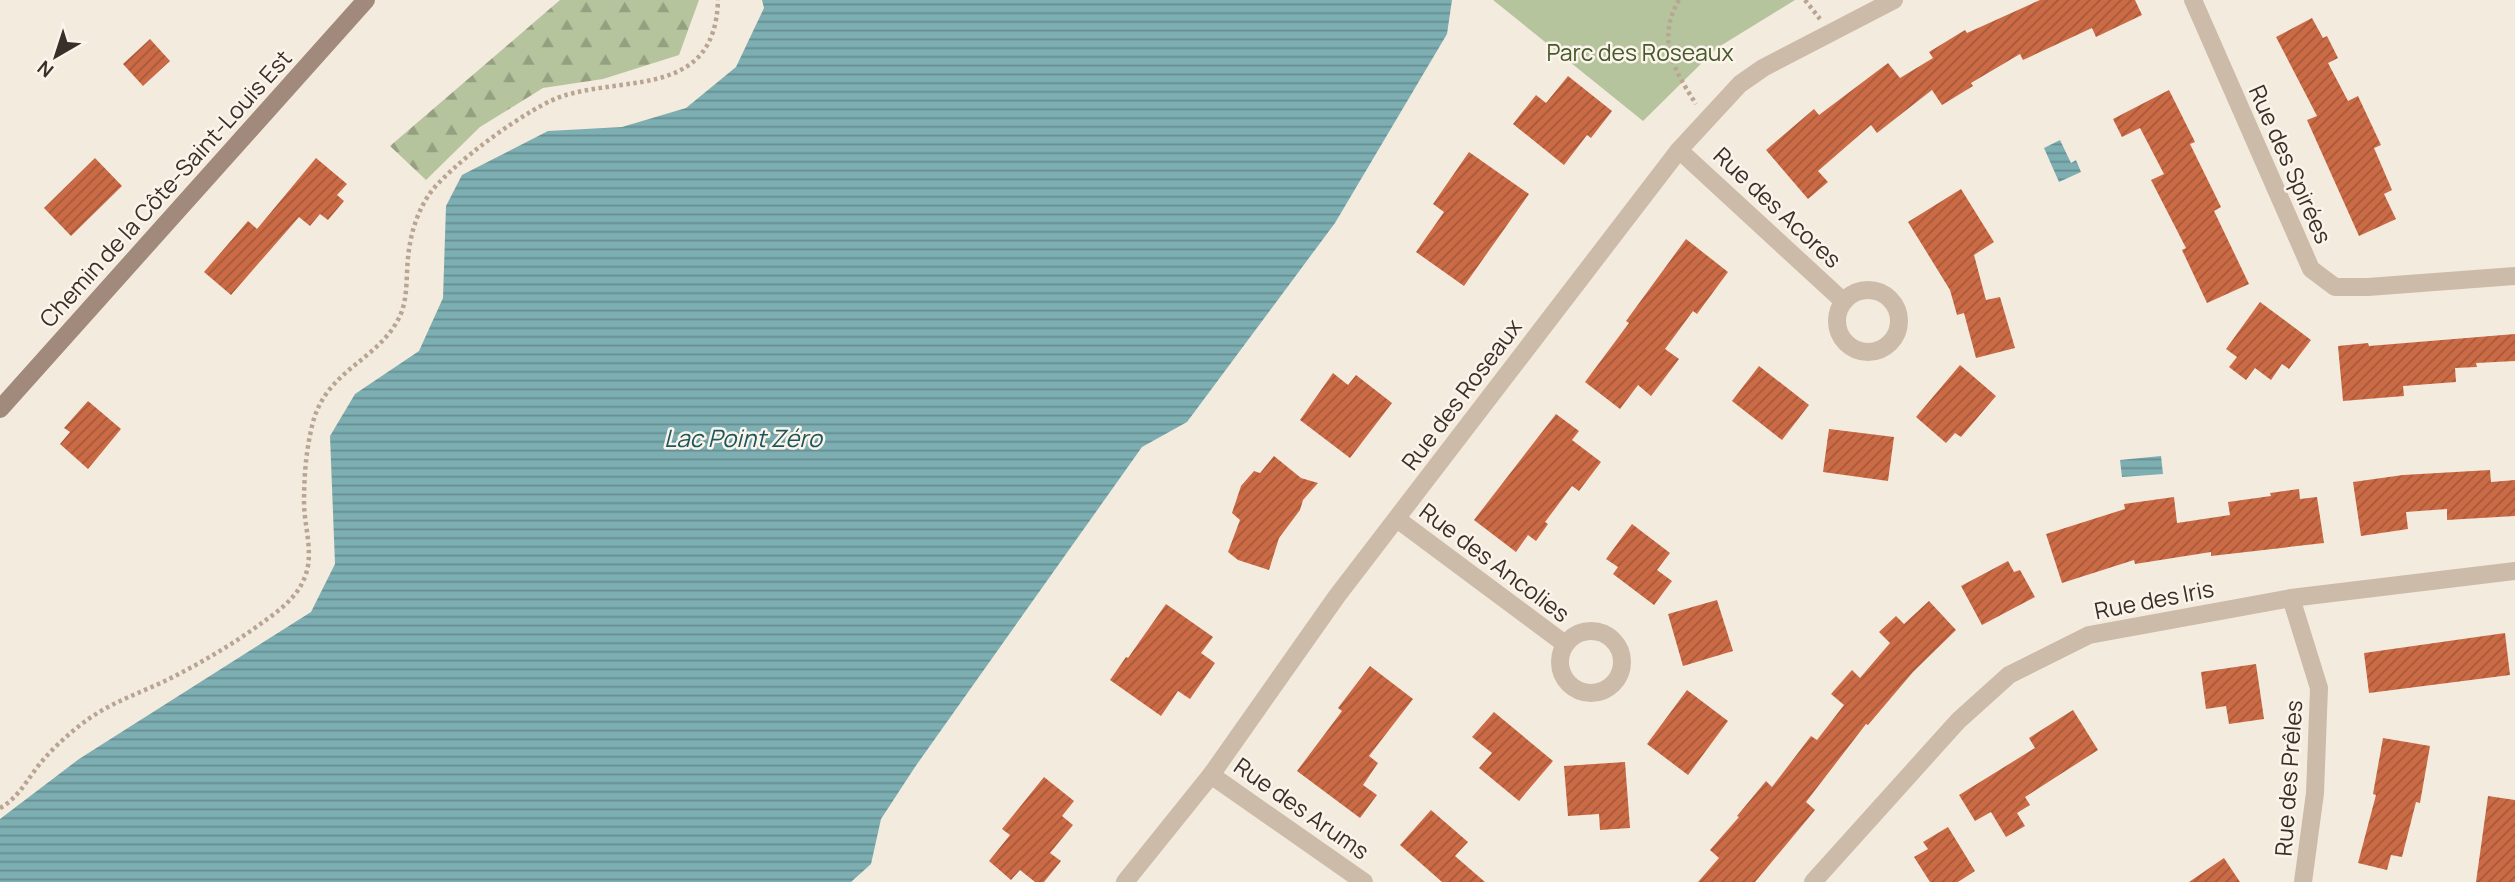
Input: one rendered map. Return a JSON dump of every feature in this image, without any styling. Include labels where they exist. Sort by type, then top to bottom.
[{"type":"street","name":"Chemin de la Côte-Saint-Louis Est","points":[[0,409],[366,0]]},
{"type":"street","name":"Rue des Roseaux","points":[[1125,882],[1211,775],[1337,596],[1679,150],[1740,84],[1762,68],[1894,0]]},
{"type":"street","name":"Rue des Spirées","points":[[2193,0],[2311,270],[2335,287],[2515,276]]},
{"type":"street","name":"Rue des Acores","points":[[1679,150],[1843,301]]},
{"type":"street","name":"Rue des Ancolies","points":[[1396,519],[1565,644]]},
{"type":"street","name":"Rue des Iris","points":[[1814,882],[1958,721],[2009,675],[2089,635],[2291,598],[2515,571]]},
{"type":"street","name":"Rue des Prêles","points":[[2291,598],[2319,688],[2315,793],[2304,882]]},
{"type":"street","name":"Rue des Arums","points":[[1211,775],[1364,882]]},
{"type":"path","points":[[0,808],[13,798],[49,753],[86,721],[107,707],[165,681],[215,654],[277,612],[299,589],[308,564],[304,487],[308,447],[316,411],[333,383],[377,345],[397,322],[405,301],[411,237],[418,214],[435,188],[496,136],[538,106],[573,93],[663,79],[685,68],[708,45],[716,25],[718,0]]},
{"type":"path","points":[[1679,0],[1671,14],[1667,45],[1679,78],[1706,120]]},
{"type":"green space","points":[[560,0],[699,0],[679,55],[603,79],[543,88],[480,127],[426,180],[390,146]]},
{"type":"green space","name":"Parc des Roseaux","points":[[1493,0],[1795,0],[1717,48],[1643,121]]},
{"type":"water","name":"Lac Point Zéro","points":[[762,0],[1452,0],[1447,34],[1335,223],[1187,422],[1142,447],[915,767],[881,819],[871,864],[851,882],[0,882],[0,819],[79,759],[311,612],[335,564],[330,436],[355,394],[419,351],[443,298],[446,206],[462,175],[548,131],[622,127],[686,108],[736,67],[764,8]]},
{"type":"water","points":[[2060,140],[2071,163],[2076,160],[2081,172],[2059,182],[2044,148]]},
{"type":"water","points":[[2161,456],[2163,474],[2122,477],[2120,460]]},
{"type":"building","points":[[2040,0],[2135,0],[2142,15],[2096,37],[2092,28],[2023,60],[2020,54],[1971,83],[1973,86],[1942,105],[1932,90],[1877,133],[1871,125],[1818,171],[1828,182],[1808,199],[1766,150],[1814,109],[1819,115],[1888,63],[1900,78],[1933,58],[1929,52],[1965,30],[1967,33]]},
{"type":"building","points":[[2312,18],[2323,38],[2327,36],[2338,58],[2328,63],[2348,101],[2358,96],[2381,145],[2374,148],[2392,190],[2384,194],[2396,219],[2359,236],[2307,120],[2317,116],[2276,37]]},
{"type":"building","points":[[150,39],[170,61],[143,86],[123,64]]},
{"type":"building","points":[[1568,76],[1612,111],[1591,138],[1587,135],[1564,165],[1513,124],[1536,95],[1546,103]]},
{"type":"building","points":[[2169,90],[2195,142],[2190,144],[2221,207],[2214,211],[2249,284],[2207,303],[2182,250],[2186,248],[2151,180],[2164,174],[2140,128],[2122,137],[2113,119]]},
{"type":"building","points":[[1469,152],[1529,194],[1464,286],[1416,252],[1444,212],[1433,204]]},
{"type":"building","points":[[95,158],[122,186],[71,236],[44,208]]},
{"type":"building","points":[[316,158],[347,184],[337,195],[344,201],[328,220],[320,214],[310,226],[299,217],[231,295],[204,272],[248,221],[257,229]]},
{"type":"building","points":[[1961,189],[1994,242],[1974,255],[1986,300],[2000,297],[2015,348],[1976,358],[1964,313],[1957,315],[1950,290],[1908,222]]},
{"type":"building","points":[[1686,239],[1728,272],[1697,314],[1693,311],[1665,349],[1679,359],[1651,396],[1638,385],[1620,409],[1585,382]]},
{"type":"building","points":[[2260,302],[2311,340],[2289,369],[2282,364],[2271,380],[2255,368],[2246,380],[2229,367],[2237,357],[2226,349]]},
{"type":"building","points":[[2515,334],[2515,361],[2476,363],[2477,367],[2455,368],[2456,382],[2403,386],[2404,396],[2343,401],[2338,346]]},
{"type":"building","points":[[1960,365],[1996,396],[1961,437],[1955,433],[1946,443],[1916,417]]},
{"type":"building","points":[[1759,366],[1809,405],[1782,440],[1732,401]]},
{"type":"building","points":[[1333,373],[1348,385],[1356,375],[1392,403],[1350,458],[1300,420]]},
{"type":"building","points":[[88,401],[121,429],[88,469],[60,444],[70,432],[64,428]]},
{"type":"building","points":[[1556,414],[1579,431],[1572,440],[1601,462],[1579,491],[1572,486],[1545,522],[1548,524],[1536,541],[1528,535],[1516,552],[1474,520]]},
{"type":"building","points":[[1829,429],[1894,437],[1888,481],[1823,472]]},
{"type":"building","points":[[1274,456],[1301,478],[1318,483],[1303,500],[1300,510],[1279,538],[1269,570],[1238,560],[1228,552],[1240,520],[1232,513],[1241,486],[1254,471],[1260,473]]},
{"type":"building","points":[[2490,470],[2491,482],[2515,480],[2515,516],[2447,520],[2447,509],[2406,512],[2408,529],[2361,536],[2353,482],[2403,475]]},
{"type":"building","points":[[2299,489],[2300,499],[2317,497],[2324,543],[2211,556],[2211,552],[2135,564],[2134,560],[2062,583],[2046,534],[2125,509],[2124,504],[2174,497],[2177,523],[2230,515],[2228,502]]},
{"type":"building","points":[[1632,524],[1670,553],[1657,570],[1672,581],[1654,605],[1613,574],[1618,567],[1606,559]]},
{"type":"building","points":[[2008,561],[2014,572],[2020,570],[2035,597],[1982,625],[1961,586]]},
{"type":"building","points":[[1717,600],[1733,651],[1683,666],[1668,614]]},
{"type":"building","points":[[1929,601],[1956,630],[1913,672],[1868,725],[1866,724],[1806,802],[1815,810],[1755,882],[1698,882],[1719,858],[1710,850],[1739,817],[1737,816],[1766,781],[1772,787],[1811,736],[1817,740],[1844,705],[1831,694],[1852,670],[1860,678],[1890,643],[1879,632],[1896,616],[1904,624]]},
{"type":"building","points":[[1166,604],[1213,637],[1201,653],[1215,663],[1190,699],[1178,691],[1161,716],[1110,680]]},
{"type":"building","points":[[2505,633],[2510,675],[2369,693],[2364,653]]},
{"type":"building","points":[[2256,664],[2264,719],[2229,724],[2226,706],[2206,709],[2201,672]]},
{"type":"building","points":[[1370,666],[1413,699],[1369,756],[1378,763],[1363,785],[1377,795],[1360,818],[1297,771],[1342,711],[1338,708]]},
{"type":"building","points":[[1687,690],[1728,721],[1688,775],[1647,744]]},
{"type":"building","points":[[2073,710],[2098,750],[2025,797],[2030,805],[2017,813],[2025,826],[2006,837],[1991,812],[1975,821],[1959,795],[2035,748],[2029,738]]},
{"type":"building","points":[[1494,712],[1553,761],[1519,801],[1479,768],[1492,753],[1472,737]]},
{"type":"building","points":[[2383,738],[2430,746],[2420,803],[2416,802],[2402,857],[2391,855],[2387,870],[2358,863],[2376,795],[2373,794]]},
{"type":"building","points":[[1625,762],[1630,828],[1600,830],[1599,814],[1568,816],[1564,766]]},
{"type":"building","points":[[1044,777],[1074,801],[1062,816],[1073,825],[1050,853],[1061,861],[1044,882],[1035,882],[1020,870],[1011,880],[989,861],[1010,835],[1002,829]]},
{"type":"building","points":[[2488,796],[2515,800],[2515,882],[2476,882]]},
{"type":"building","points":[[1431,810],[1468,842],[1455,856],[1485,882],[1442,882],[1400,845]]},
{"type":"building","points":[[1948,827],[1975,871],[1958,882],[1930,882],[1914,857],[1928,849],[1923,842]]},
{"type":"building","points":[[2224,858],[2240,882],[2189,882]]}]
